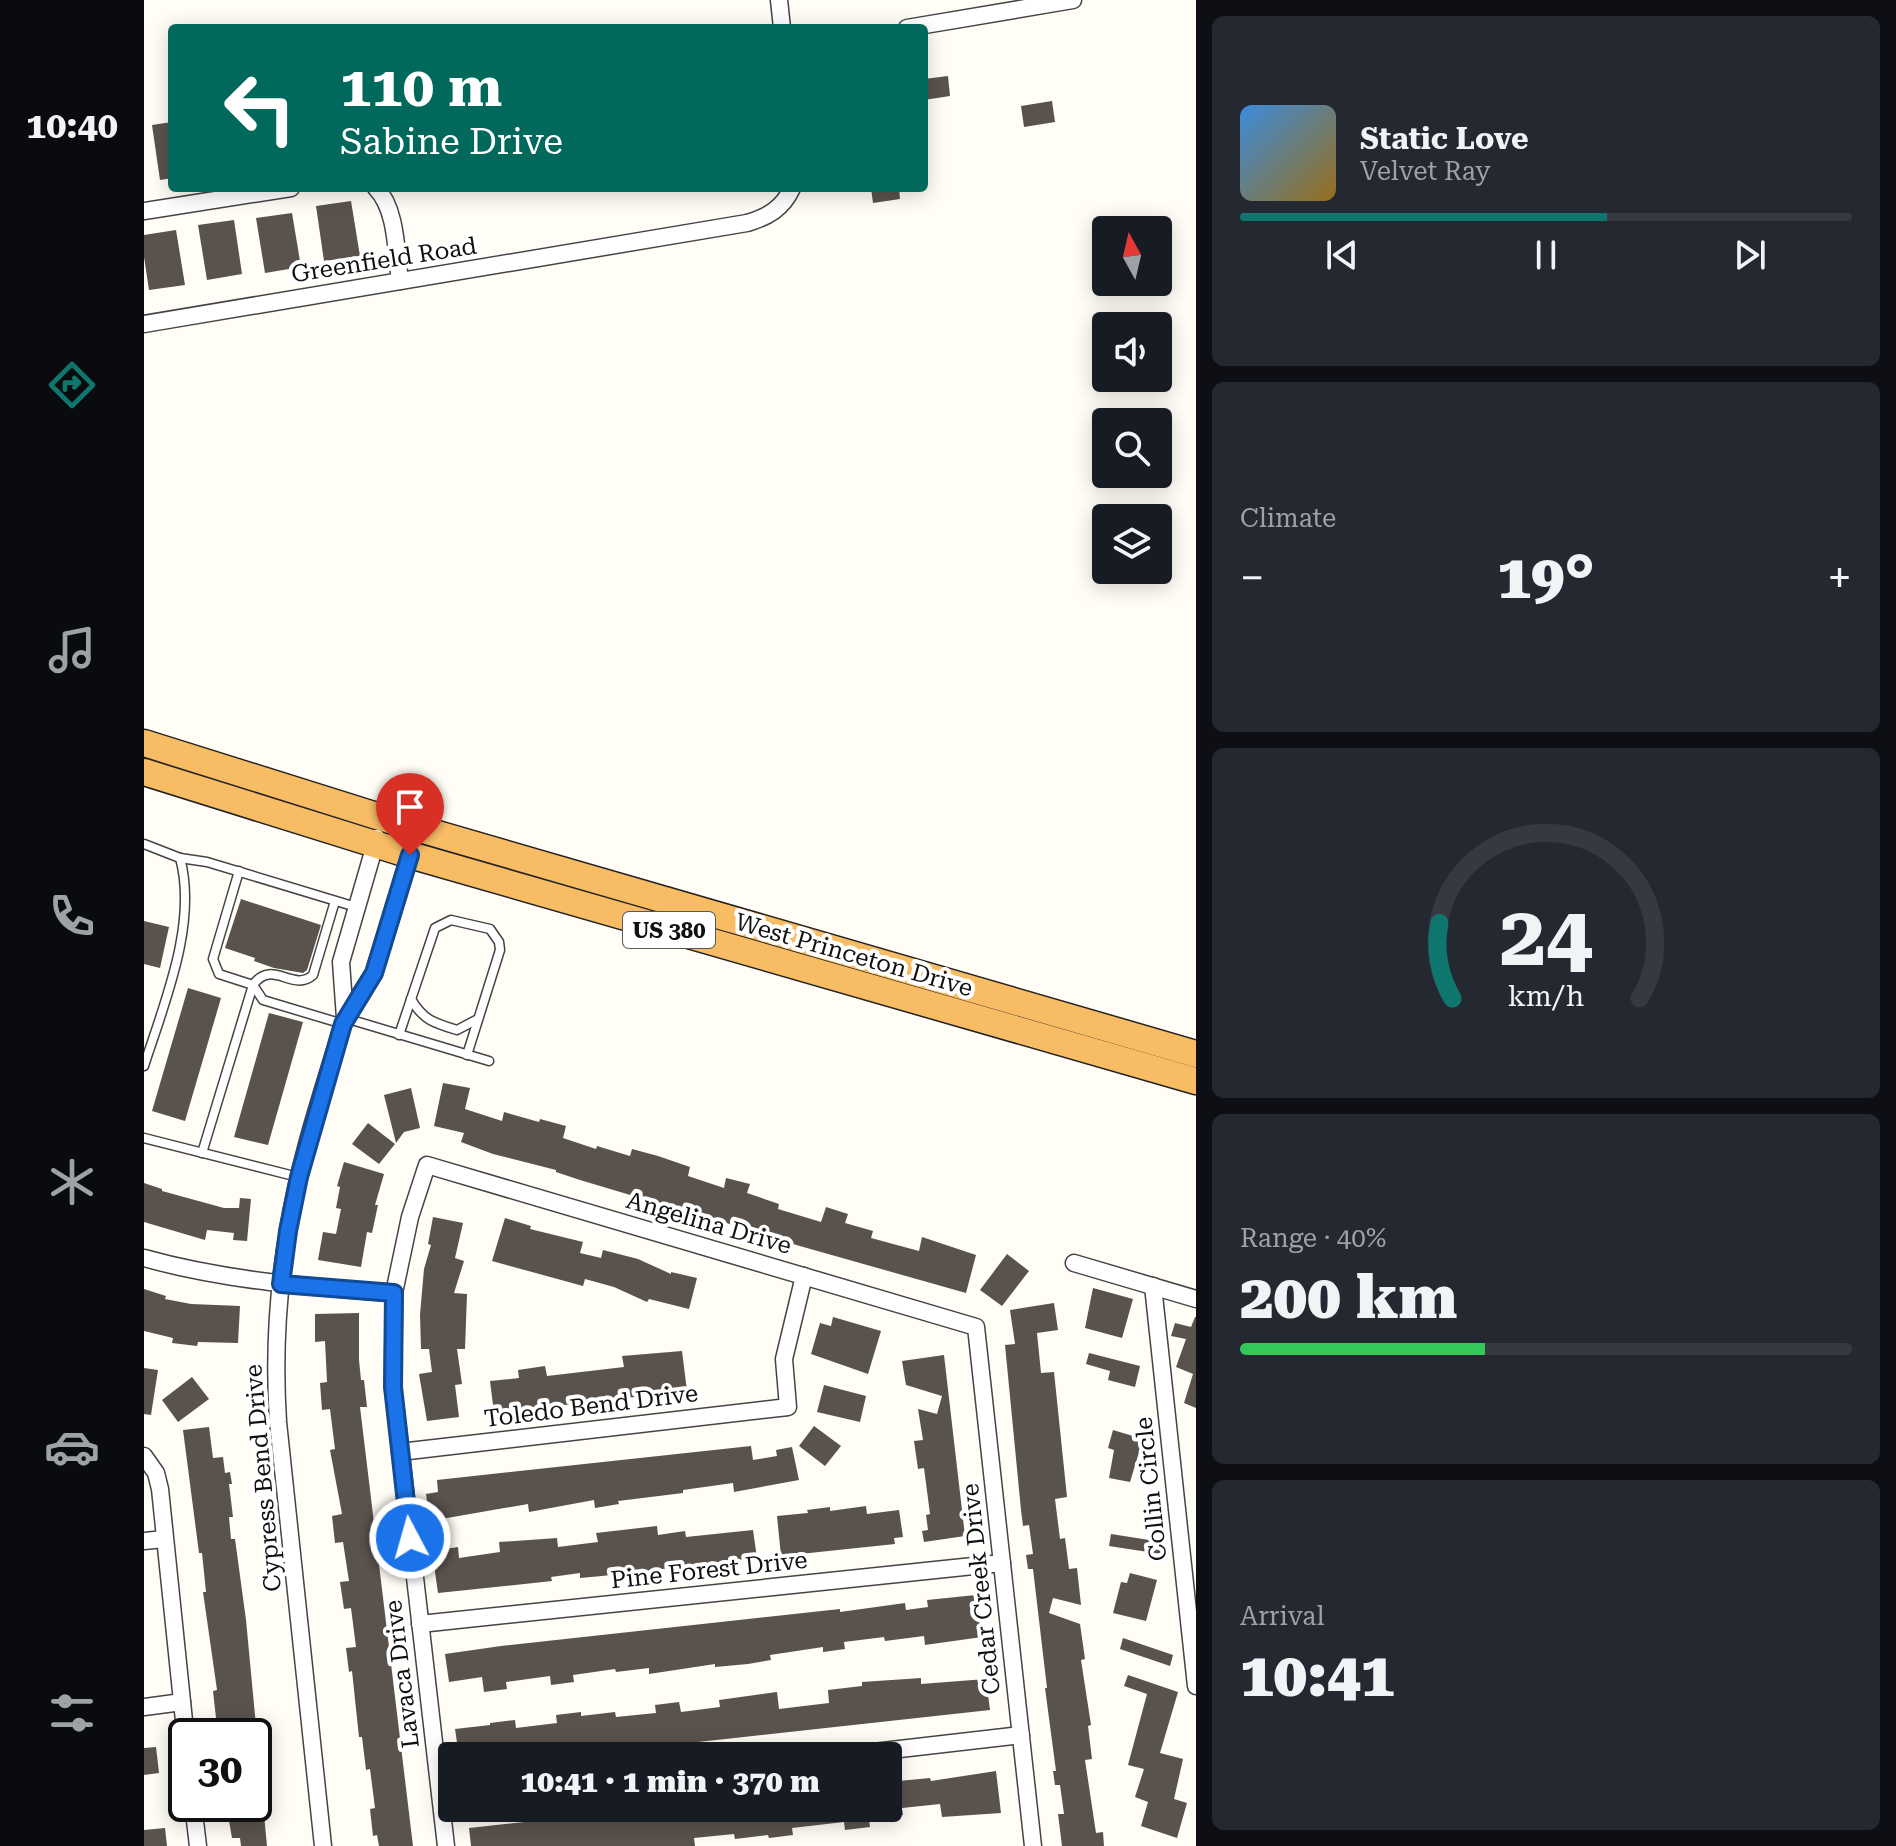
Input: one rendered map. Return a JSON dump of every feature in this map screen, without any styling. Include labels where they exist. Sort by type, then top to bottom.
[{"type":"highway","name":"West Princeton Drive","points":[[144,743],[417,828],[1196,1054]]},
{"type":"highway","name":"West Princeton Drive","points":[[144,772],[410,855],[1196,1081]]},
{"type":"street","points":[[779,0],[782,24]]},
{"type":"street","points":[[928,24],[1073,0]]},
{"type":"street","points":[[144,211],[265,192]]},
{"type":"street","points":[[380,192],[389,209],[400,281]]},
{"type":"street","name":"Greenfield Road","points":[[144,324],[729,227],[762,219],[782,205],[790,192]]},
{"type":"street","name":"Cypress Bend Drive","points":[[344,1021],[341,962],[383,817]]},
{"type":"street","name":"Cypress Bend Drive","points":[[323,1846],[278,1422],[276,1355],[281,1284],[299,1177],[344,1021],[374,973],[417,828]]},
{"type":"street","name":"Angelina Drive","points":[[427,1165],[976,1327]]},
{"type":"street","name":"Lavaca Drive","points":[[427,1165],[410,1217],[394,1293],[393,1387],[420,1624],[438,1747]]},
{"type":"street","points":[[144,1258],[184,1269],[281,1284],[394,1293]]},
{"type":"street","points":[[1074,1263],[1196,1299]]},
{"type":"street","name":"Toledo Bend Drive","points":[[400,1452],[788,1407],[784,1359],[804,1276]]},
{"type":"street","name":"Collin Circle","points":[[1153,1286],[1196,1686]]},
{"type":"street","name":"Cedar Creek Drive","points":[[976,1327],[1033,1846]]},
{"type":"street","points":[[144,1456],[156,1473],[160,1489],[184,1718]]},
{"type":"street","points":[[144,1541],[164,1539]]},
{"type":"street","name":"Pine Forest Drive","points":[[420,1624],[1002,1563]]},
{"type":"street","points":[[144,1707],[182,1702]]},
{"type":"street","points":[[902,1749],[1021,1735]]},
{"type":"street","points":[[195,1822],[198,1846]]},
{"type":"street","name":"Lavaca Drive","points":[[446,1822],[446,1846]]},
{"type":"lane","points":[[144,844],[180,858],[207,862],[357,907]]},
{"type":"lane","points":[[144,1066],[176,968],[183,923],[185,876],[180,858]]},
{"type":"lane","points":[[239,871],[213,959],[219,974],[253,985],[263,1000],[489,1061]]},
{"type":"lane","points":[[202,1153],[253,985],[257,978],[268,973],[299,981],[313,975],[335,901]]},
{"type":"lane","points":[[399,1035],[435,928],[451,920],[490,929],[499,942],[500,950],[467,1055]]},
{"type":"lane","points":[[411,999],[420,1014],[435,1024],[457,1030],[478,1019]]},
{"type":"lane","points":[[144,1138],[299,1177]]},
{"type":"building","points":[[948,76],[950,96],[928,99],[928,78]]},
{"type":"building","points":[[1052,101],[1055,122],[1024,127],[1021,106]]},
{"type":"building","points":[[168,123],[168,179],[160,180],[152,125]]},
{"type":"building","points":[[872,192],[899,192],[900,199],[873,203]]},
{"type":"building","points":[[351,201],[360,256],[324,261],[316,206]]},
{"type":"building","points":[[292,213],[301,267],[265,273],[256,218]]},
{"type":"building","points":[[234,220],[242,274],[207,280],[198,225]]},
{"type":"building","points":[[176,230],[185,285],[149,290],[144,235]]},
{"type":"building","points":[[241,899],[321,925],[307,970],[303,973],[274,968],[225,948]]},
{"type":"building","points":[[144,921],[169,927],[160,968],[144,964]]},
{"type":"building","points":[[188,988],[221,998],[185,1121],[152,1111]]},
{"type":"building","points":[[269,1013],[303,1022],[268,1145],[234,1137]]},
{"type":"building","points":[[443,1083],[470,1088],[465,1109],[502,1121],[504,1112],[566,1126],[563,1138],[596,1149],[597,1146],[630,1156],[632,1149],[658,1156],[690,1167],[688,1176],[724,1188],[726,1178],[750,1184],[747,1193],[779,1204],[778,1209],[821,1222],[826,1207],[848,1214],[845,1223],[873,1231],[871,1238],[919,1251],[922,1237],[976,1255],[966,1293],[768,1237],[668,1203],[667,1206],[461,1142],[464,1133],[434,1126]]},
{"type":"building","points":[[411,1088],[420,1128],[404,1132],[396,1143],[384,1095]]},
{"type":"building","points":[[368,1123],[395,1144],[379,1164],[352,1144]]},
{"type":"building","points":[[344,1162],[384,1174],[375,1205],[378,1205],[372,1233],[367,1232],[361,1267],[318,1260],[323,1232],[336,1234],[341,1209],[336,1208],[340,1187],[337,1186]]},
{"type":"building","points":[[144,1183],[224,1208],[239,1208],[240,1198],[251,1199],[247,1241],[233,1240],[234,1233],[207,1230],[205,1240],[144,1222]]},
{"type":"building","points":[[433,1217],[463,1223],[455,1258],[464,1261],[454,1293],[467,1294],[465,1349],[457,1349],[462,1384],[455,1385],[459,1417],[427,1421],[419,1374],[432,1372],[429,1349],[421,1349],[420,1315]]},
{"type":"building","points":[[505,1218],[531,1226],[530,1229],[583,1242],[580,1253],[601,1258],[603,1250],[638,1259],[671,1274],[697,1278],[689,1309],[649,1299],[647,1302],[614,1287],[585,1279],[583,1286],[492,1261]]},
{"type":"building","points":[[1007,1254],[1029,1271],[1002,1306],[980,1290]]},
{"type":"building","points":[[1093,1288],[1133,1299],[1122,1338],[1085,1328]]},
{"type":"building","points":[[144,1289],[166,1296],[165,1299],[191,1304],[240,1306],[238,1343],[198,1342],[197,1346],[172,1343],[173,1338],[144,1331]]},
{"type":"building","points":[[1054,1303],[1058,1330],[1037,1333],[1041,1373],[1054,1372],[1067,1497],[1055,1499],[1060,1539],[1065,1538],[1069,1569],[1077,1568],[1081,1605],[1053,1598],[1049,1613],[1080,1624],[1085,1659],[1081,1660],[1091,1725],[1088,1726],[1092,1759],[1085,1760],[1096,1833],[1103,1832],[1104,1846],[1062,1846],[1058,1814],[1064,1814],[1060,1785],[1055,1785],[1053,1771],[1056,1771],[1033,1569],[1028,1569],[1026,1555],[1033,1554],[1029,1525],[1023,1526],[1005,1345],[1015,1344],[1010,1310]]},
{"type":"building","points":[[359,1313],[359,1360],[367,1407],[360,1407],[413,1846],[379,1846],[377,1835],[373,1836],[370,1809],[375,1808],[370,1769],[366,1770],[362,1737],[359,1737],[352,1671],[349,1672],[346,1648],[356,1647],[351,1608],[344,1609],[340,1582],[349,1581],[343,1542],[335,1543],[332,1516],[342,1514],[330,1450],[335,1449],[330,1409],[322,1410],[320,1383],[327,1382],[325,1341],[315,1342],[315,1314]]},
{"type":"building","points":[[833,1317],[881,1331],[868,1374],[811,1354],[820,1323],[831,1326]]},
{"type":"building","points":[[1195,1317],[1196,1408],[1184,1403],[1193,1374],[1176,1367],[1186,1339],[1171,1336],[1175,1323],[1191,1327]]},
{"type":"building","points":[[682,1351],[687,1391],[494,1413],[490,1381],[519,1378],[518,1370],[545,1366],[547,1376],[624,1367],[622,1356]]},
{"type":"building","points":[[1089,1353],[1140,1366],[1135,1387],[1108,1380],[1110,1371],[1086,1364]]},
{"type":"building","points":[[944,1355],[965,1536],[924,1542],[922,1531],[928,1530],[926,1515],[930,1514],[924,1468],[918,1469],[914,1441],[923,1440],[918,1409],[937,1414],[942,1396],[906,1385],[902,1361]]},
{"type":"building","points":[[144,1368],[158,1370],[151,1415],[144,1414]]},
{"type":"building","points":[[192,1377],[209,1399],[178,1422],[162,1400]]},
{"type":"building","points":[[824,1385],[866,1396],[860,1422],[817,1412]]},
{"type":"building","points":[[814,1426],[841,1446],[825,1466],[799,1446]]},
{"type":"building","points":[[209,1427],[213,1458],[223,1457],[225,1473],[230,1472],[231,1539],[235,1539],[246,1620],[255,1718],[216,1718],[213,1691],[217,1690],[203,1592],[206,1592],[202,1553],[199,1553],[183,1430]]},
{"type":"building","points":[[1113,1430],[1143,1439],[1130,1482],[1109,1478],[1114,1450],[1108,1448]]},
{"type":"building","points":[[751,1446],[753,1460],[777,1456],[776,1450],[792,1447],[799,1480],[734,1492],[733,1483],[618,1501],[619,1504],[595,1508],[594,1500],[529,1512],[528,1504],[430,1521],[426,1494],[438,1492],[437,1480]]},
{"type":"building","points":[[866,1506],[867,1514],[899,1510],[903,1537],[894,1538],[895,1544],[781,1556],[777,1516],[830,1507],[830,1511]]},
{"type":"building","points":[[657,1526],[658,1535],[685,1531],[686,1537],[753,1530],[757,1558],[580,1578],[580,1573],[551,1577],[552,1581],[438,1593],[432,1551],[458,1547],[459,1558],[500,1552],[499,1542],[557,1538],[558,1547],[598,1542],[596,1533]]},
{"type":"building","points":[[1111,1534],[1162,1542],[1161,1554],[1109,1546]]},
{"type":"building","points":[[1130,1573],[1157,1580],[1146,1621],[1113,1613],[1121,1582],[1127,1583]]},
{"type":"building","points":[[976,1595],[982,1637],[925,1645],[924,1636],[885,1641],[884,1637],[844,1642],[845,1649],[823,1652],[823,1647],[770,1655],[771,1660],[748,1664],[715,1667],[715,1664],[649,1674],[649,1668],[616,1672],[615,1669],[573,1675],[574,1682],[551,1685],[550,1676],[506,1682],[507,1689],[484,1692],[482,1677],[449,1682],[445,1654],[840,1609],[840,1612],[905,1603],[906,1610],[928,1607],[927,1600]]},
{"type":"building","points":[[1123,1638],[1173,1655],[1170,1666],[1120,1649]]},
{"type":"building","points":[[1128,1675],[1178,1692],[1160,1753],[1183,1759],[1174,1799],[1187,1803],[1177,1838],[1141,1826],[1148,1802],[1135,1797],[1144,1769],[1128,1765],[1147,1694],[1124,1686]]},
{"type":"building","points":[[921,1678],[921,1684],[986,1679],[990,1710],[699,1742],[457,1742],[455,1729],[515,1720],[516,1728],[557,1723],[556,1715],[581,1712],[581,1716],[615,1712],[616,1717],[656,1713],[655,1705],[679,1702],[681,1712],[720,1707],[719,1700],[777,1692],[779,1709],[829,1703],[828,1690],[862,1686],[862,1682]]},
{"type":"building","points":[[156,1747],[159,1773],[144,1775],[144,1748]]},
{"type":"building","points":[[996,1771],[1001,1813],[942,1817],[940,1804],[902,1808],[902,1781],[930,1778],[931,1781]]},
{"type":"building","points":[[229,1822],[265,1822],[267,1846],[241,1846],[240,1838],[232,1838]]},
{"type":"building","points":[[524,1822],[844,1822],[792,1828],[793,1835],[769,1838],[768,1835],[735,1839],[734,1834],[694,1838],[695,1846],[471,1846],[469,1828]]},
{"type":"building","points":[[844,1822],[869,1822],[870,1827],[845,1830]]},
{"type":"building","points":[[165,1828],[167,1846],[144,1846],[144,1830]]},
{"type":"route","points":[[410,855],[374,973],[343,1024],[299,1177],[281,1284],[394,1293],[393,1387],[410,1538]]}]
